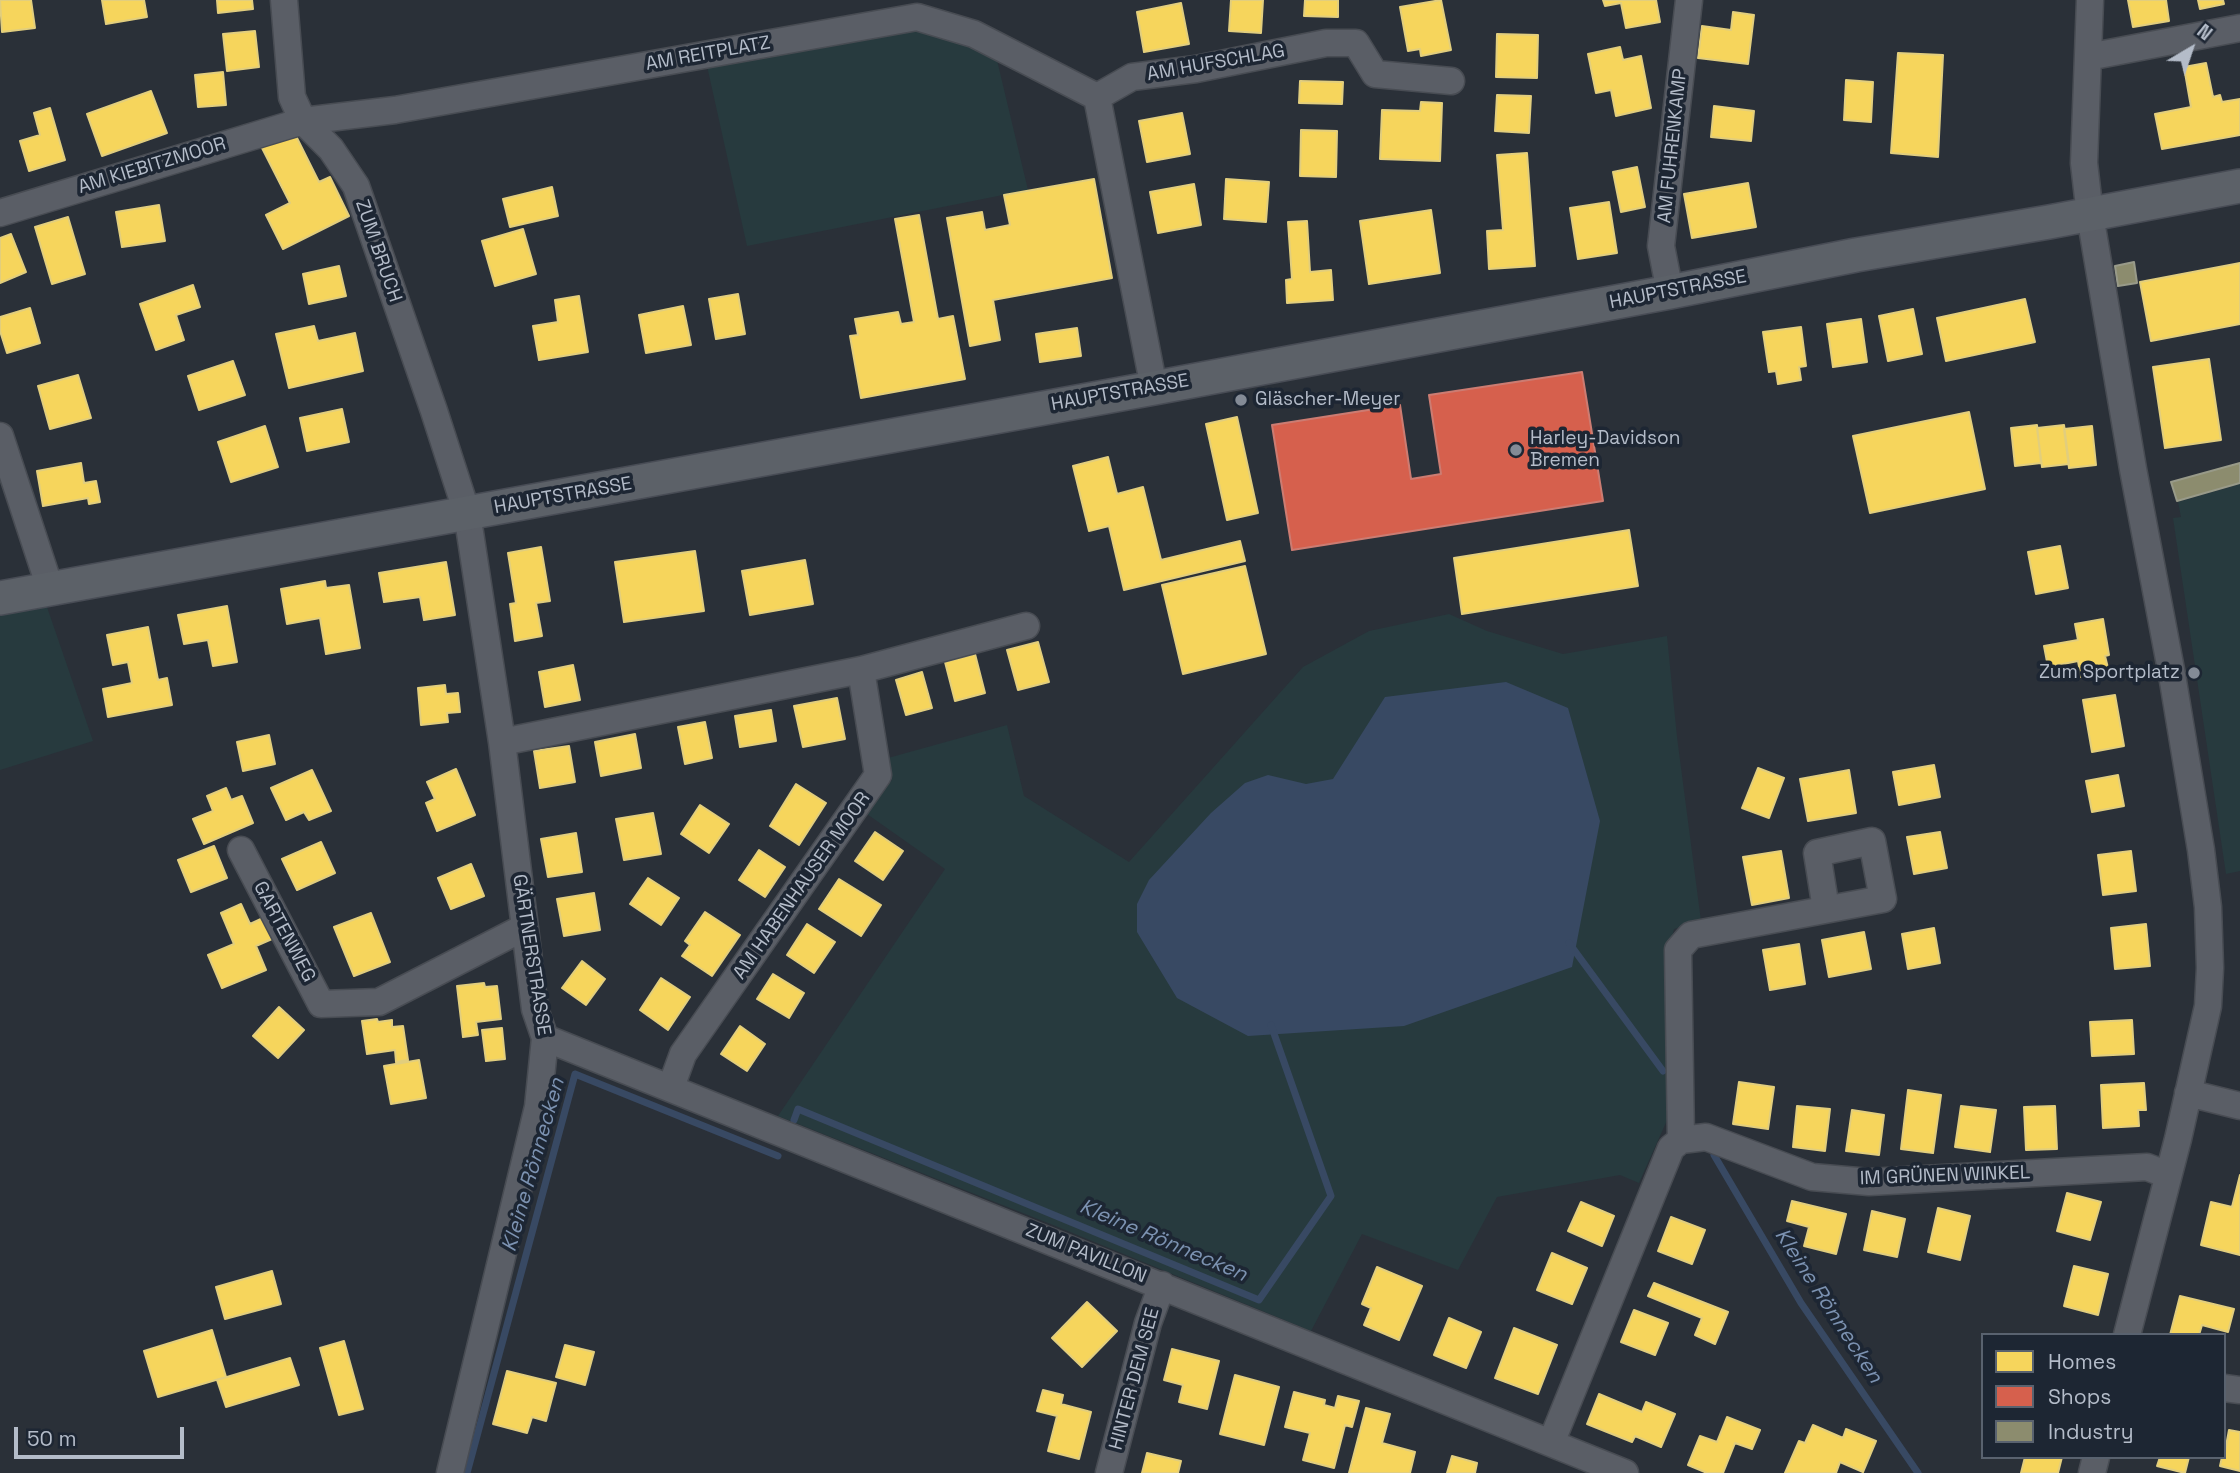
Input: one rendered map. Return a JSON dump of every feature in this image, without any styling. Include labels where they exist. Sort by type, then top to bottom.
[{"type":"main road","name":"HAUPTSTRASSE","points":[[0,598],[1154,388],[2240,186]]},
{"type":"street","name":"ZUM BRUCH","points":[[284,0],[292,97],[303,121],[331,149],[356,186],[467,513]]},
{"type":"street","name":"AM FUHRENKAMP","points":[[1670,292],[1661,246],[1689,0]]},
{"type":"street","points":[[2090,0],[2084,163],[2090,215],[2172,674],[2208,907],[2210,968],[2208,1006],[2128,1333]]},
{"type":"street","name":"AM REITPLATZ","points":[[303,121],[395,110],[917,17],[974,33],[1097,97]]},
{"type":"street","points":[[2088,57],[2240,28]]},
{"type":"street","name":"AM HUFSCHLAG","points":[[1097,97],[1132,77],[1196,69],[1326,43],[1356,43],[1375,74],[1451,81]]},
{"type":"street","points":[[1097,97],[1154,388]]},
{"type":"street","name":"AM KIEBITZMOOR","points":[[0,213],[303,121]]},
{"type":"street","points":[[0,436],[50,589]]},
{"type":"street","name":"GÄRTNERSTRASSE","points":[[450,1473],[538,1107],[545,1038],[535,1009],[502,742],[467,513]]},
{"type":"street","points":[[502,742],[861,670],[1026,626]]},
{"type":"street","name":"AM HABENHAUSER MOOR","points":[[671,1087],[683,1054],[878,775],[861,670]]},
{"type":"street","name":"GARTENWEG","points":[[241,850],[321,1004],[379,1002],[525,927]]},
{"type":"street","points":[[1551,1443],[1671,1147],[1681,1140],[1678,950],[1691,934],[1826,909]]},
{"type":"street","name":"ZUM PAVILLON","points":[[545,1038],[1625,1473]]},
{"type":"street","points":[[2188,1093],[2240,1106]]},
{"type":"street","name":"IM GRÜNEN WINKEL","points":[[1681,1140],[1706,1137],[1812,1177],[1869,1182],[2147,1167],[2168,1175]]},
{"type":"street","name":"HINTER DEM SEE","points":[[1109,1473],[1148,1323],[1162,1285]]},
{"type":"green space","points":[[922,24],[996,56],[1028,190],[747,246],[707,66]]},
{"type":"green space","points":[[2240,484],[2240,871],[2226,874],[2173,518],[2181,517],[2178,502]]},
{"type":"green space","points":[[47,607],[93,741],[0,770],[0,615]]},
{"type":"green space","points":[[1449,614],[1487,631],[1563,654],[1667,636],[1701,921],[1674,929],[1666,965],[1672,1109],[1639,1183],[1620,1175],[1497,1197],[1458,1270],[1362,1234],[1311,1331],[778,1116],[945,869],[867,814],[892,780],[888,758],[1007,725],[1024,796],[1129,862],[1303,667],[1369,631]]},
{"type":"water","points":[[1506,682],[1568,708],[1600,821],[1572,967],[1404,1026],[1248,1036],[1177,998],[1137,932],[1137,904],[1149,880],[1211,813],[1245,783],[1268,775],[1306,784],[1333,779],[1385,697]]},
{"type":"building: Homes","points":[[0,0],[31,0],[35,28],[2,32]]},
{"type":"building: Homes","points":[[102,0],[144,0],[147,17],[106,24]]},
{"type":"building: Homes","points":[[217,0],[252,0],[253,9],[218,13]]},
{"type":"building: Homes","points":[[1231,0],[1263,0],[1261,33],[1229,31]]},
{"type":"building: Homes","points":[[1305,0],[1338,0],[1338,17],[1304,16]]},
{"type":"building: Homes","points":[[1441,0],[1451,50],[1421,56],[1420,49],[1408,51],[1400,7]]},
{"type":"building: Homes","points":[[1603,0],[1656,0],[1660,22],[1626,28],[1621,3],[1605,6]]},
{"type":"building: Homes","points":[[2128,0],[2166,0],[2169,21],[2133,27]]},
{"type":"building: Homes","points":[[2198,0],[2223,0],[2224,4],[2200,9]]},
{"type":"building: Homes","points":[[1181,3],[1189,44],[1144,52],[1137,12]]},
{"type":"building: Homes","points":[[1733,12],[1754,15],[1748,64],[1698,58],[1702,26],[1731,30]]},
{"type":"building: Homes","points":[[255,31],[259,67],[227,71],[223,34]]},
{"type":"building: Homes","points":[[1497,34],[1538,35],[1537,78],[1496,77]]},
{"type":"building: Homes","points":[[1620,47],[1623,60],[1641,56],[1651,108],[1616,116],[1611,90],[1596,93],[1588,54]]},
{"type":"building: Homes","points":[[1898,53],[1943,55],[1938,157],[1891,153]]},
{"type":"building: Homes","points":[[2206,63],[2213,97],[2220,95],[2222,102],[2240,99],[2240,135],[2162,149],[2155,114],[2191,107],[2184,67]]},
{"type":"building: Homes","points":[[223,72],[226,105],[198,107],[195,75]]},
{"type":"building: Homes","points":[[1846,80],[1873,82],[1871,122],[1844,120]]},
{"type":"building: Homes","points":[[1300,81],[1343,82],[1342,104],[1299,103]]},
{"type":"building: Homes","points":[[151,91],[167,133],[102,156],[87,114]]},
{"type":"building: Homes","points":[[1497,95],[1531,96],[1529,133],[1495,131]]},
{"type":"building: Homes","points":[[1421,102],[1442,103],[1440,161],[1380,159],[1382,110],[1420,111]]},
{"type":"building: Homes","points":[[1714,106],[1754,111],[1751,141],[1711,137]]},
{"type":"building: Homes","points":[[50,108],[65,160],[29,171],[20,141],[40,135],[34,113]]},
{"type":"building: Homes","points":[[1182,113],[1190,154],[1147,162],[1139,121]]},
{"type":"building: Homes","points":[[293,130],[319,182],[330,177],[349,216],[283,249],[266,215],[290,203],[261,146]]},
{"type":"building: Homes","points":[[1301,130],[1337,131],[1336,177],[1300,176]]},
{"type":"building: Homes","points":[[1527,153],[1535,266],[1489,269],[1487,231],[1503,230],[1497,155]]},
{"type":"building: Homes","points":[[1637,167],[1645,207],[1621,212],[1613,172]]},
{"type":"building: Homes","points":[[1094,179],[1112,278],[993,300],[1000,340],[970,346],[947,218],[982,212],[985,230],[1010,225],[1004,195]]},
{"type":"building: Homes","points":[[1226,179],[1269,182],[1266,222],[1224,219]]},
{"type":"building: Homes","points":[[1748,183],[1756,227],[1692,238],[1684,194]]},
{"type":"building: Homes","points":[[1194,184],[1201,225],[1158,233],[1150,192]]},
{"type":"building: Homes","points":[[552,187],[558,216],[510,227],[503,199]]},
{"type":"building: Homes","points":[[1609,202],[1617,253],[1578,259],[1570,208]]},
{"type":"building: Homes","points":[[159,205],[165,241],[122,247],[116,212]]},
{"type":"building: Homes","points":[[1431,210],[1440,273],[1369,284],[1360,221]]},
{"type":"building: Homes","points":[[919,215],[938,319],[953,316],[965,379],[861,398],[850,336],[858,335],[855,319],[898,312],[901,324],[914,322],[895,219]]},
{"type":"building: Homes","points":[[68,217],[85,274],[52,284],[35,227]]},
{"type":"building: Homes","points":[[1307,221],[1310,272],[1331,270],[1333,300],[1287,303],[1286,280],[1292,279],[1288,222]]},
{"type":"building: Homes","points":[[523,229],[536,274],[495,286],[482,241]]},
{"type":"building: Homes","points":[[11,234],[26,272],[0,283],[0,238]]},
{"type":"building: Homes","points":[[2240,263],[2240,324],[2151,341],[2140,282]]},
{"type":"building: Homes","points":[[339,266],[346,296],[309,304],[303,274]]},
{"type":"building: Homes","points":[[193,285],[200,307],[176,315],[184,340],[156,350],[140,304]]},
{"type":"building: Homes","points":[[738,294],[745,334],[716,339],[709,299]]},
{"type":"building: Homes","points":[[579,296],[588,352],[539,360],[533,326],[558,322],[555,300]]},
{"type":"building: Homes","points":[[2025,299],[2035,342],[1946,361],[1937,318]]},
{"type":"building: Homes","points":[[683,306],[691,345],[646,353],[639,315]]},
{"type":"building: Homes","points":[[30,308],[40,343],[7,353],[0,331],[0,317]]},
{"type":"building: Homes","points":[[1913,309],[1922,354],[1888,361],[1879,316]]},
{"type":"building: Homes","points":[[1861,319],[1867,362],[1833,367],[1827,324]]},
{"type":"building: Homes","points":[[314,326],[318,341],[355,333],[363,371],[289,388],[276,334]]},
{"type":"building: Homes","points":[[1801,327],[1806,366],[1799,367],[1801,380],[1778,384],[1776,371],[1769,372],[1763,332]]},
{"type":"building: Homes","points":[[1077,328],[1081,356],[1040,362],[1036,334]]},
{"type":"building: Homes","points":[[2209,359],[2221,440],[2165,448],[2153,367]]},
{"type":"building: Homes","points":[[233,361],[245,395],[199,410],[188,376]]},
{"type":"building: Homes","points":[[78,375],[91,418],[50,429],[38,386]]},
{"type":"building: Homes","points":[[342,409],[349,442],[307,451],[300,418]]},
{"type":"building: Homes","points":[[1969,412],[1985,489],[1870,513],[1853,436]]},
{"type":"building: Homes","points":[[1237,417],[1258,513],[1227,520],[1206,424]]},
{"type":"building: Homes","points":[[2037,425],[2041,463],[2015,466],[2011,428]]},
{"type":"building: Homes","points":[[2064,425],[2069,464],[2042,467],[2037,428]]},
{"type":"building: Homes","points":[[265,426],[278,467],[231,482],[218,442]]},
{"type":"building: Homes","points":[[2092,426],[2096,465],[2069,468],[2064,429]]},
{"type":"building: Homes","points":[[1108,457],[1117,494],[1143,487],[1161,560],[1240,541],[1245,561],[1124,590],[1109,526],[1089,531],[1073,466]]},
{"type":"building: Homes","points":[[81,463],[84,483],[96,481],[100,502],[89,504],[88,498],[43,506],[37,471]]},
{"type":"building: Homes","points":[[1629,530],[1638,586],[1462,614],[1454,558]]},
{"type":"building: Homes","points":[[2060,546],[2068,588],[2036,594],[2028,552]]},
{"type":"building: Homes","points":[[541,547],[550,601],[536,603],[542,636],[515,641],[510,604],[516,603],[508,553]]},
{"type":"building: Homes","points":[[695,551],[704,611],[624,622],[615,562]]},
{"type":"building: Homes","points":[[805,560],[813,604],[750,615],[742,571]]},
{"type":"building: Homes","points":[[446,562],[455,615],[424,620],[420,597],[384,602],[379,573]]},
{"type":"building: Homes","points":[[1245,566],[1266,654],[1183,674],[1162,585]]},
{"type":"building: Homes","points":[[325,581],[326,588],[349,585],[360,648],[326,654],[320,618],[287,624],[281,589]]},
{"type":"building: Homes","points":[[227,606],[237,662],[213,666],[208,640],[184,644],[178,615]]},
{"type":"building: Homes","points":[[2103,619],[2109,655],[2105,656],[2109,672],[2081,677],[2078,661],[2048,667],[2044,646],[2078,640],[2075,624]]},
{"type":"building: Homes","points":[[148,627],[158,680],[167,678],[172,705],[108,717],[103,689],[132,683],[128,662],[113,665],[107,635]]},
{"type":"building: Homes","points":[[1038,642],[1049,682],[1018,690],[1007,650]]},
{"type":"building: Homes","points":[[975,654],[985,693],[955,701],[945,662]]},
{"type":"building: Homes","points":[[573,665],[580,700],[545,707],[539,672]]},
{"type":"building: Homes","points":[[922,672],[932,708],[906,715],[896,680]]},
{"type":"building: Homes","points":[[445,685],[446,694],[458,693],[460,712],[447,713],[448,722],[421,725],[418,688]]},
{"type":"building: Homes","points":[[2115,695],[2124,746],[2092,752],[2083,700]]},
{"type":"building: Homes","points":[[837,698],[845,739],[803,747],[794,706]]},
{"type":"building: Homes","points":[[771,710],[776,741],[740,747],[735,716]]},
{"type":"building: Homes","points":[[705,722],[712,758],[685,764],[678,727]]},
{"type":"building: Homes","points":[[635,734],[641,768],[601,776],[595,742]]},
{"type":"building: Homes","points":[[269,735],[275,764],[243,771],[237,742]]},
{"type":"building: Homes","points":[[569,746],[575,782],[540,788],[534,751]]},
{"type":"building: Homes","points":[[1934,765],[1940,797],[1899,805],[1893,772]]},
{"type":"building: Homes","points":[[1758,768],[1784,778],[1769,818],[1742,808]]},
{"type":"building: Homes","points":[[456,769],[475,815],[437,831],[426,803],[435,799],[427,782]]},
{"type":"building: Homes","points":[[312,770],[331,811],[309,820],[304,812],[286,820],[271,788]]},
{"type":"building: Homes","points":[[1849,770],[1856,813],[1808,821],[1800,779]]},
{"type":"building: Homes","points":[[2118,775],[2124,806],[2092,812],[2086,781]]},
{"type":"building: Homes","points":[[796,784],[826,803],[799,845],[770,826]]},
{"type":"building: Homes","points":[[226,788],[231,800],[242,796],[253,823],[204,844],[193,819],[213,811],[207,796]]},
{"type":"building: Homes","points":[[700,805],[729,824],[709,853],[681,834]]},
{"type":"building: Homes","points":[[653,813],[661,854],[624,860],[616,819]]},
{"type":"building: Homes","points":[[875,832],[903,851],[883,880],[855,861]]},
{"type":"building: Homes","points":[[1940,832],[1947,868],[1914,874],[1907,837]]},
{"type":"building: Homes","points":[[576,833],[582,872],[548,877],[541,839]]},
{"type":"building: Homes","points":[[321,842],[335,873],[297,890],[282,859]]},
{"type":"building: Homes","points":[[214,846],[227,878],[191,892],[178,860]]},
{"type":"building: Homes","points":[[759,850],[785,867],[765,897],[739,880]]},
{"type":"building: Homes","points":[[1781,851],[1789,898],[1752,905],[1743,857]]},
{"type":"building: Homes","points":[[2131,851],[2136,891],[2103,895],[2098,855]]},
{"type":"building: Homes","points":[[471,864],[484,896],[451,909],[438,878]]},
{"type":"building: Homes","points":[[648,878],[679,898],[661,925],[630,904]]},
{"type":"building: Homes","points":[[839,879],[881,905],[861,936],[819,909]]},
{"type":"building: Homes","points":[[594,893],[600,930],[564,936],[557,899]]},
{"type":"building: Homes","points":[[241,904],[250,924],[263,918],[272,939],[256,946],[266,970],[222,988],[208,955],[234,944],[221,913]]},
{"type":"building: Homes","points":[[705,912],[740,935],[712,976],[682,956],[690,945],[685,941]]},
{"type":"building: Homes","points":[[371,913],[390,962],[354,976],[334,927]]},
{"type":"building: Homes","points":[[807,924],[835,942],[814,973],[787,955]]},
{"type":"building: Homes","points":[[2146,924],[2150,966],[2115,969],[2111,928]]},
{"type":"building: Homes","points":[[1934,928],[1940,963],[1908,969],[1902,934]]},
{"type":"building: Homes","points":[[1864,932],[1871,969],[1829,977],[1822,940]]},
{"type":"building: Homes","points":[[1799,944],[1805,984],[1770,990],[1763,950]]},
{"type":"building: Homes","points":[[582,961],[605,979],[586,1005],[562,988]]},
{"type":"building: Homes","points":[[773,974],[804,993],[789,1018],[757,999]]},
{"type":"building: Homes","points":[[661,978],[690,997],[668,1030],[640,1010]]},
{"type":"building: Homes","points":[[484,983],[485,987],[497,986],[501,1019],[476,1022],[478,1035],[463,1037],[457,986]]},
{"type":"building: Homes","points":[[279,1007],[304,1030],[278,1058],[253,1036]]},
{"type":"building: Homes","points":[[377,1019],[378,1022],[392,1020],[392,1027],[403,1026],[408,1060],[396,1062],[395,1050],[367,1054],[362,1021]]},
{"type":"building: Homes","points":[[2132,1020],[2134,1054],[2092,1056],[2090,1022]]},
{"type":"building: Homes","points":[[740,1026],[765,1044],[747,1071],[721,1054]]},
{"type":"building: Homes","points":[[502,1028],[505,1059],[486,1061],[482,1030]]},
{"type":"building: Homes","points":[[419,1060],[426,1098],[391,1104],[384,1066]]},
{"type":"building: Homes","points":[[1739,1082],[1774,1087],[1768,1129],[1733,1124]]},
{"type":"building: Homes","points":[[2144,1083],[2146,1110],[2138,1110],[2139,1126],[2103,1128],[2101,1085]]},
{"type":"building: Homes","points":[[1908,1090],[1941,1095],[1933,1153],[1901,1149]]},
{"type":"building: Homes","points":[[1797,1106],[1830,1109],[1825,1151],[1793,1147]]},
{"type":"building: Homes","points":[[1961,1106],[1996,1110],[1990,1152],[1955,1147]]},
{"type":"building: Homes","points":[[2055,1106],[2057,1149],[2026,1150],[2024,1107]]},
{"type":"building: Homes","points":[[1852,1110],[1884,1115],[1879,1155],[1846,1151]]},
{"type":"building: Homes","points":[[2240,1175],[2240,1255],[2201,1245],[2211,1202],[2232,1207]]},
{"type":"building: Homes","points":[[2067,1193],[2101,1202],[2090,1240],[2057,1231]]},
{"type":"building: Homes","points":[[1792,1201],[1846,1214],[1836,1254],[1804,1246],[1809,1227],[1787,1221]]},
{"type":"building: Homes","points":[[1581,1202],[1614,1216],[1602,1246],[1568,1231]]},
{"type":"building: Homes","points":[[1938,1208],[1970,1216],[1960,1260],[1928,1252]]},
{"type":"building: Homes","points":[[1872,1211],[1905,1219],[1897,1257],[1864,1250]]},
{"type":"building: Homes","points":[[1671,1217],[1705,1230],[1692,1264],[1658,1251]]},
{"type":"building: Homes","points":[[1552,1253],[1587,1268],[1572,1304],[1537,1290]]},
{"type":"building: Homes","points":[[2074,1266],[2108,1274],[2098,1315],[2064,1306]]},
{"type":"building: Homes","points":[[1377,1267],[1422,1286],[1399,1340],[1364,1325],[1371,1308],[1362,1304]]},
{"type":"building: Homes","points":[[272,1271],[281,1304],[225,1319],[216,1287]]},
{"type":"building: Homes","points":[[1654,1283],[1728,1312],[1715,1344],[1695,1335],[1702,1318],[1648,1296]]},
{"type":"building: Homes","points":[[2180,1296],[2234,1309],[2228,1332],[2202,1325],[2200,1333],[2171,1333]]},
{"type":"building: Homes","points":[[1087,1302],[1117,1331],[1082,1367],[1052,1338]]},
{"type":"building: Homes","points":[[1634,1310],[1668,1323],[1655,1355],[1621,1342]]},
{"type":"building: Homes","points":[[1449,1318],[1481,1332],[1466,1368],[1434,1355]]},
{"type":"building: Homes","points":[[1514,1328],[1557,1345],[1538,1394],[1495,1378]]},
{"type":"building: Homes","points":[[212,1330],[226,1377],[158,1397],[144,1351]]},
{"type":"building: Homes","points":[[344,1341],[363,1409],[339,1415],[320,1348]]},
{"type":"building: Homes","points":[[565,1345],[594,1352],[585,1385],[556,1377]]},
{"type":"building: Homes","points":[[1172,1349],[1219,1361],[1207,1409],[1179,1402],[1183,1385],[1164,1380]]},
{"type":"building: Homes","points":[[290,1358],[299,1385],[226,1407],[217,1380]]},
{"type":"building: Homes","points":[[507,1371],[556,1383],[546,1421],[532,1417],[527,1433],[493,1424]]},
{"type":"building: Homes","points":[[1235,1375],[1279,1387],[1264,1445],[1220,1434]]},
{"type":"building: Homes","points":[[1043,1390],[1063,1395],[1061,1404],[1091,1412],[1079,1459],[1048,1451],[1057,1416],[1037,1411]]},
{"type":"building: Homes","points":[[1294,1392],[1325,1400],[1324,1405],[1335,1408],[1338,1396],[1359,1401],[1352,1427],[1345,1425],[1334,1468],[1303,1460],[1310,1433],[1285,1427]]},
{"type":"building: Homes","points":[[1599,1394],[1642,1412],[1646,1402],[1675,1414],[1661,1447],[1635,1436],[1632,1442],[1587,1424]]},
{"type":"building: Homes","points":[[1366,1408],[1390,1414],[1382,1443],[1415,1452],[1410,1473],[1349,1473]]},
{"type":"building: Homes","points":[[1727,1417],[1760,1430],[1752,1449],[1735,1443],[1723,1473],[1707,1473],[1688,1465],[1700,1436],[1717,1442]]},
{"type":"building: Homes","points":[[1813,1425],[1843,1438],[1846,1429],[1876,1441],[1863,1472],[1840,1462],[1836,1473],[1785,1473],[1799,1441],[1805,1443]]},
{"type":"building: Homes","points":[[2229,1430],[2240,1432],[2240,1471],[2220,1466],[2222,1459],[2226,1459]]},
{"type":"building: Homes","points":[[1147,1453],[1181,1461],[1178,1473],[1142,1473]]},
{"type":"building: Homes","points":[[1452,1456],[1477,1463],[1475,1473],[1447,1473]]},
{"type":"building: Homes","points":[[2024,1459],[2062,1459],[2058,1473],[2021,1473]]},
{"type":"building: Homes","points":[[2159,1459],[2188,1459],[2185,1473],[2157,1466]]},
{"type":"building: Shops","name":"Harley-Davidson Bremen","points":[[1582,372],[1603,501],[1292,550],[1272,425],[1400,405],[1411,479],[1441,474],[1429,395]]},
{"type":"building: Industry","points":[[2134,262],[2137,283],[2118,286],[2115,266]]},
{"type":"building: Industry","points":[[2240,463],[2240,483],[2177,501],[2171,482]]},
{"type":"waterway","name":"Kleine Rönnecken","points":[[1569,943],[1663,1071]]},
{"type":"waterway","name":"Kleine Rönnecken","points":[[794,1120],[798,1109],[1259,1300],[1331,1196],[1271,1025]]},
{"type":"waterway","name":"Kleine Rönnecken","points":[[467,1473],[575,1074],[778,1156]]},
{"type":"waterway","name":"Kleine Rönnecken","points":[[1714,1155],[1801,1303],[1918,1473]]},
{"type":"place","name":"Gläscher-Meyer","points":[[1241,400]]},
{"type":"place","name":"Harley-Davidson Bremen","points":[[1516,450]]},
{"type":"place","name":"Zum Sportplatz","points":[[2194,673]]}]
